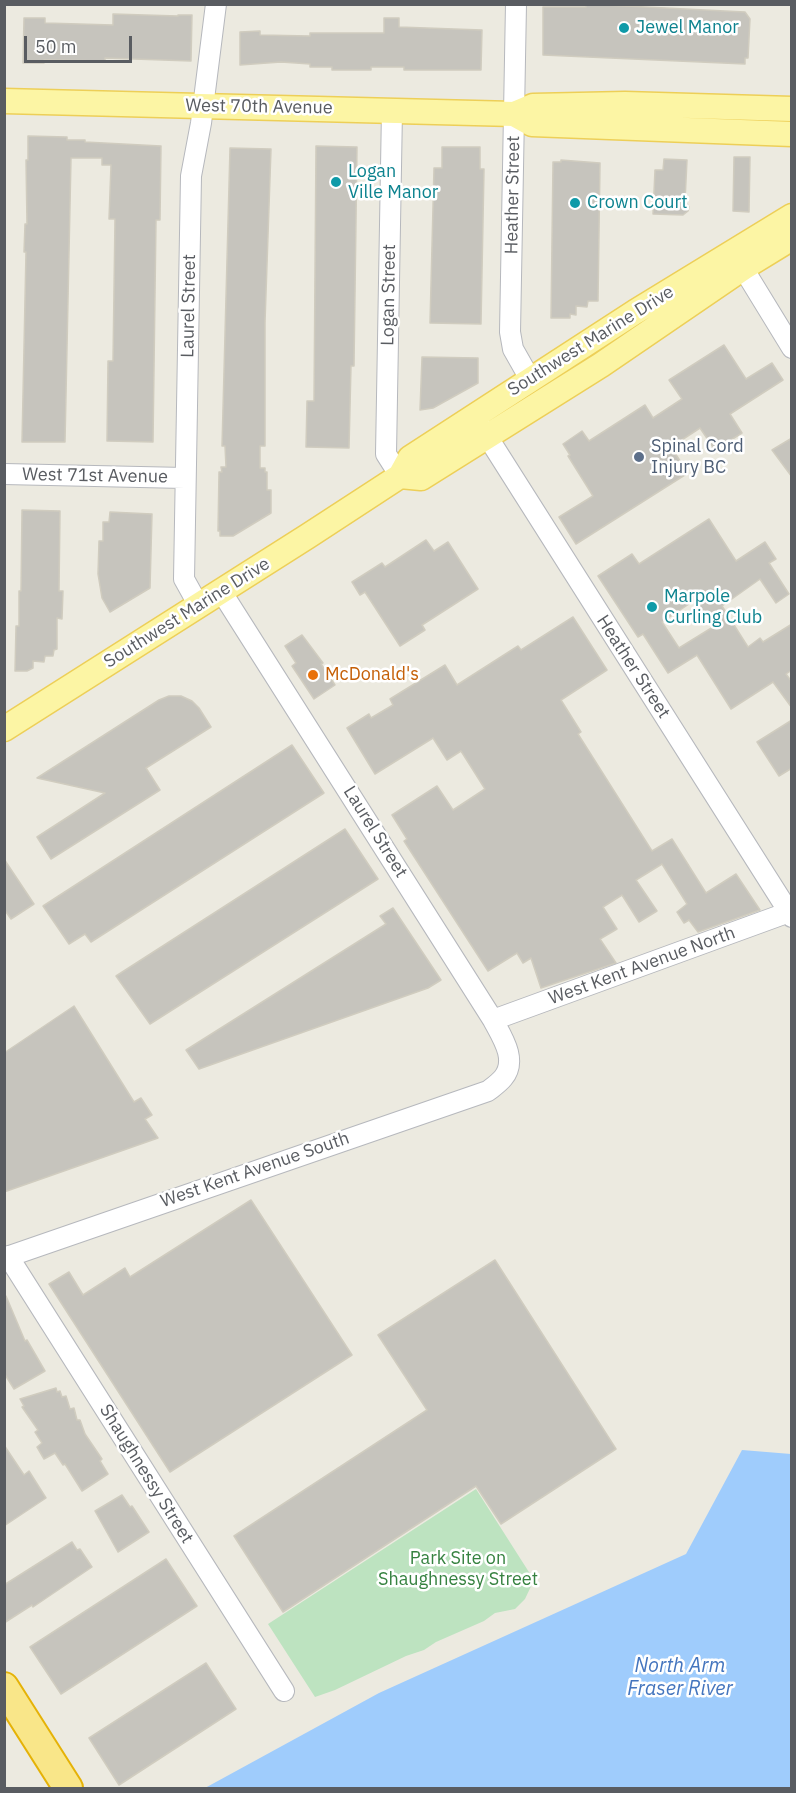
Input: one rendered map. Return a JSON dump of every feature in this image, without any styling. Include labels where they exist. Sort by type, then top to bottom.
[{"type":"highway","points":[[4,1687],[68,1788]]},
{"type":"highway","points":[[4,1715],[50,1788]]},
{"type":"main road","name":"West 70th Avenue","points":[[4,101],[514,114],[533,106],[625,104],[792,109]]},
{"type":"main road","name":"West 70th Avenue","points":[[514,114],[532,124],[792,134]]},
{"type":"main road","name":"Southwest Marine Drive","points":[[400,476],[421,478],[601,365],[792,216]]},
{"type":"main road","name":"Southwest Marine Drive","points":[[4,729],[400,476],[410,458],[635,312],[738,260],[792,238]]},
{"type":"street","name":"Laurel Street","points":[[199,606],[184,579],[191,176],[203,106],[216,4]]},
{"type":"street","name":"Heather Street","points":[[516,4],[510,332],[513,349],[530,379]]},
{"type":"street","name":"Logan Street","points":[[392,110],[386,454],[400,476]]},
{"type":"street","points":[[738,260],[792,348]]},
{"type":"street","name":"Heather Street","points":[[474,416],[791,914]]},
{"type":"street","name":"West 71st Avenue","points":[[4,474],[185,478]]},
{"type":"street","name":"Laurel Street","points":[[221,591],[493,1020],[509,1055],[510,1066],[503,1078]]},
{"type":"street","name":"West Kent Avenue North","points":[[493,1020],[791,914]]},
{"type":"street","name":"West Kent Avenue South","points":[[6,1257],[488,1091],[503,1078]]},
{"type":"street","name":"Shaughnessy Street","points":[[6,1257],[284,1691]]},
{"type":"green space","name":"Park Site on Shaughnessy Street","points":[[476,1489],[534,1580],[525,1599],[515,1609],[495,1613],[484,1621],[436,1642],[424,1650],[315,1697],[268,1624]]},
{"type":"water","name":"North Arm Fraser River","points":[[742,1450],[791,1454],[791,1788],[205,1788],[379,1693],[686,1554]]},
{"type":"building","points":[[586,4],[745,12],[750,19],[748,58],[745,58],[745,64],[543,55],[543,7],[586,7]]},
{"type":"building","points":[[113,14],[192,15],[191,61],[105,58],[105,61],[44,60],[44,63],[23,63],[24,18],[45,18],[45,23],[113,25]]},
{"type":"building","points":[[384,18],[399,18],[399,27],[482,30],[481,70],[404,70],[404,67],[371,67],[371,70],[332,70],[332,67],[310,67],[310,64],[281,62],[240,65],[240,32],[260,31],[260,35],[310,36],[310,33],[384,33]]},
{"type":"building","points":[[28,136],[67,137],[67,140],[85,140],[85,142],[161,146],[160,220],[156,220],[153,442],[107,441],[108,361],[113,361],[115,219],[109,219],[111,165],[102,165],[102,158],[71,158],[65,442],[22,442]]},
{"type":"building","points":[[316,146],[357,147],[354,366],[351,366],[349,448],[306,447],[307,401],[314,401]]},
{"type":"building","points":[[442,147],[480,147],[480,169],[484,169],[481,324],[430,323],[434,168],[442,168]]},
{"type":"building","points":[[230,148],[271,149],[265,322],[265,446],[260,446],[260,468],[265,468],[267,472],[267,490],[271,490],[271,513],[233,536],[220,536],[220,531],[218,531],[219,472],[222,472],[221,467],[226,467],[225,446],[222,446]]},
{"type":"building","points":[[734,157],[750,157],[749,212],[733,211]]},
{"type":"building","points":[[664,159],[687,160],[685,201],[689,207],[683,215],[653,214],[655,170],[663,170]]},
{"type":"building","points":[[561,160],[600,163],[598,301],[588,301],[587,307],[576,306],[576,315],[570,314],[570,318],[551,318],[553,162],[561,162]]},
{"type":"building","points":[[724,345],[746,379],[772,363],[783,380],[730,414],[742,433],[715,450],[700,428],[671,447],[688,473],[576,544],[559,517],[593,496],[563,444],[582,431],[589,441],[645,405],[653,418],[682,399],[669,380]]},
{"type":"building","points":[[422,357],[478,358],[478,383],[433,408],[420,410]]},
{"type":"building","points":[[792,438],[792,477],[772,450]]},
{"type":"building","points":[[22,510],[60,511],[59,591],[63,591],[62,619],[57,618],[57,649],[54,650],[53,656],[45,656],[44,662],[33,661],[33,668],[27,671],[15,671],[16,626],[19,626],[19,591],[21,591]]},
{"type":"building","points":[[110,512],[152,514],[150,588],[110,612],[102,598],[98,574],[99,541],[103,541],[103,522],[109,522]]},
{"type":"building","points":[[709,519],[736,561],[765,542],[776,559],[769,563],[789,594],[776,603],[760,579],[722,606],[748,647],[760,638],[763,642],[792,624],[792,670],[786,674],[792,682],[792,708],[773,682],[731,709],[697,655],[668,673],[643,634],[638,637],[598,576],[632,554],[639,564]],"holes":[[[695,600],[713,627],[679,648],[662,622]]]},
{"type":"building","points":[[426,540],[434,551],[448,542],[478,589],[422,625],[425,630],[400,646],[365,592],[360,595],[352,582],[382,563],[385,567]]},
{"type":"building","points":[[573,617],[607,670],[561,700],[581,732],[578,734],[652,851],[672,839],[706,893],[736,874],[760,910],[698,932],[689,920],[684,923],[677,912],[687,904],[662,864],[636,880],[657,911],[639,922],[622,895],[603,907],[617,929],[600,939],[616,963],[541,988],[531,958],[523,963],[517,953],[488,971],[404,841],[407,839],[392,815],[437,786],[453,810],[485,789],[461,751],[447,760],[433,738],[375,774],[347,728],[369,714],[371,718],[393,705],[390,699],[445,665],[457,685],[518,646],[521,650]]},
{"type":"building","name":"McDonald's","points":[[302,635],[323,663],[321,664],[335,685],[314,699],[292,666],[296,663],[285,646]]},
{"type":"building","points":[[169,696],[181,696],[192,701],[211,727],[146,768],[160,790],[51,859],[37,837],[105,793],[37,778],[159,700]]},
{"type":"building","points":[[792,720],[792,768],[779,776],[757,742]]},
{"type":"building","points":[[292,745],[324,793],[91,942],[85,934],[69,944],[43,906]]},
{"type":"building","points":[[345,829],[378,879],[150,1024],[116,976]]},
{"type":"building","points":[[4,859],[34,904],[11,919],[4,909]]},
{"type":"building","points":[[393,908],[441,980],[428,988],[199,1069],[186,1050],[386,924],[380,916]]},
{"type":"building","points":[[74,1006],[134,1102],[141,1098],[152,1115],[145,1119],[158,1138],[4,1192],[4,1053]]},
{"type":"building","points":[[251,1200],[352,1355],[170,1472],[49,1284],[69,1272],[83,1295],[125,1268],[130,1277]]},
{"type":"building","points":[[495,1260],[616,1449],[501,1524],[476,1486],[283,1612],[234,1536],[427,1410],[378,1335]]},
{"type":"building","points":[[6,1296],[25,1341],[27,1340],[45,1371],[14,1389],[4,1373],[4,1297]]},
{"type":"building","points":[[56,1388],[62,1397],[66,1396],[70,1409],[74,1408],[77,1420],[80,1420],[85,1434],[102,1459],[100,1461],[108,1474],[82,1491],[55,1453],[44,1459],[37,1447],[42,1443],[35,1432],[38,1430],[22,1407],[24,1406],[20,1399]]},
{"type":"building","points":[[4,1445],[24,1475],[29,1471],[46,1498],[4,1526]]},
{"type":"building","points":[[122,1495],[149,1532],[118,1552],[95,1511]]},
{"type":"building","points":[[72,1542],[77,1550],[80,1549],[92,1567],[33,1607],[32,1605],[4,1623],[4,1585]]},
{"type":"building","points":[[166,1559],[197,1606],[61,1694],[30,1647]]},
{"type":"building","points":[[206,1663],[236,1709],[119,1785],[89,1738]]},
{"type":"place","name":"Jewel Manor","points":[[624,28]]},
{"type":"place","name":"Logan Ville Manor","points":[[336,182]]},
{"type":"place","name":"Crown Court","points":[[575,203]]},
{"type":"place","name":"Spinal Cord Injury BC","points":[[639,457]]},
{"type":"place","name":"Marpole Curling Club","points":[[652,607]]},
{"type":"place","name":"McDonald's","points":[[313,675]]}]
